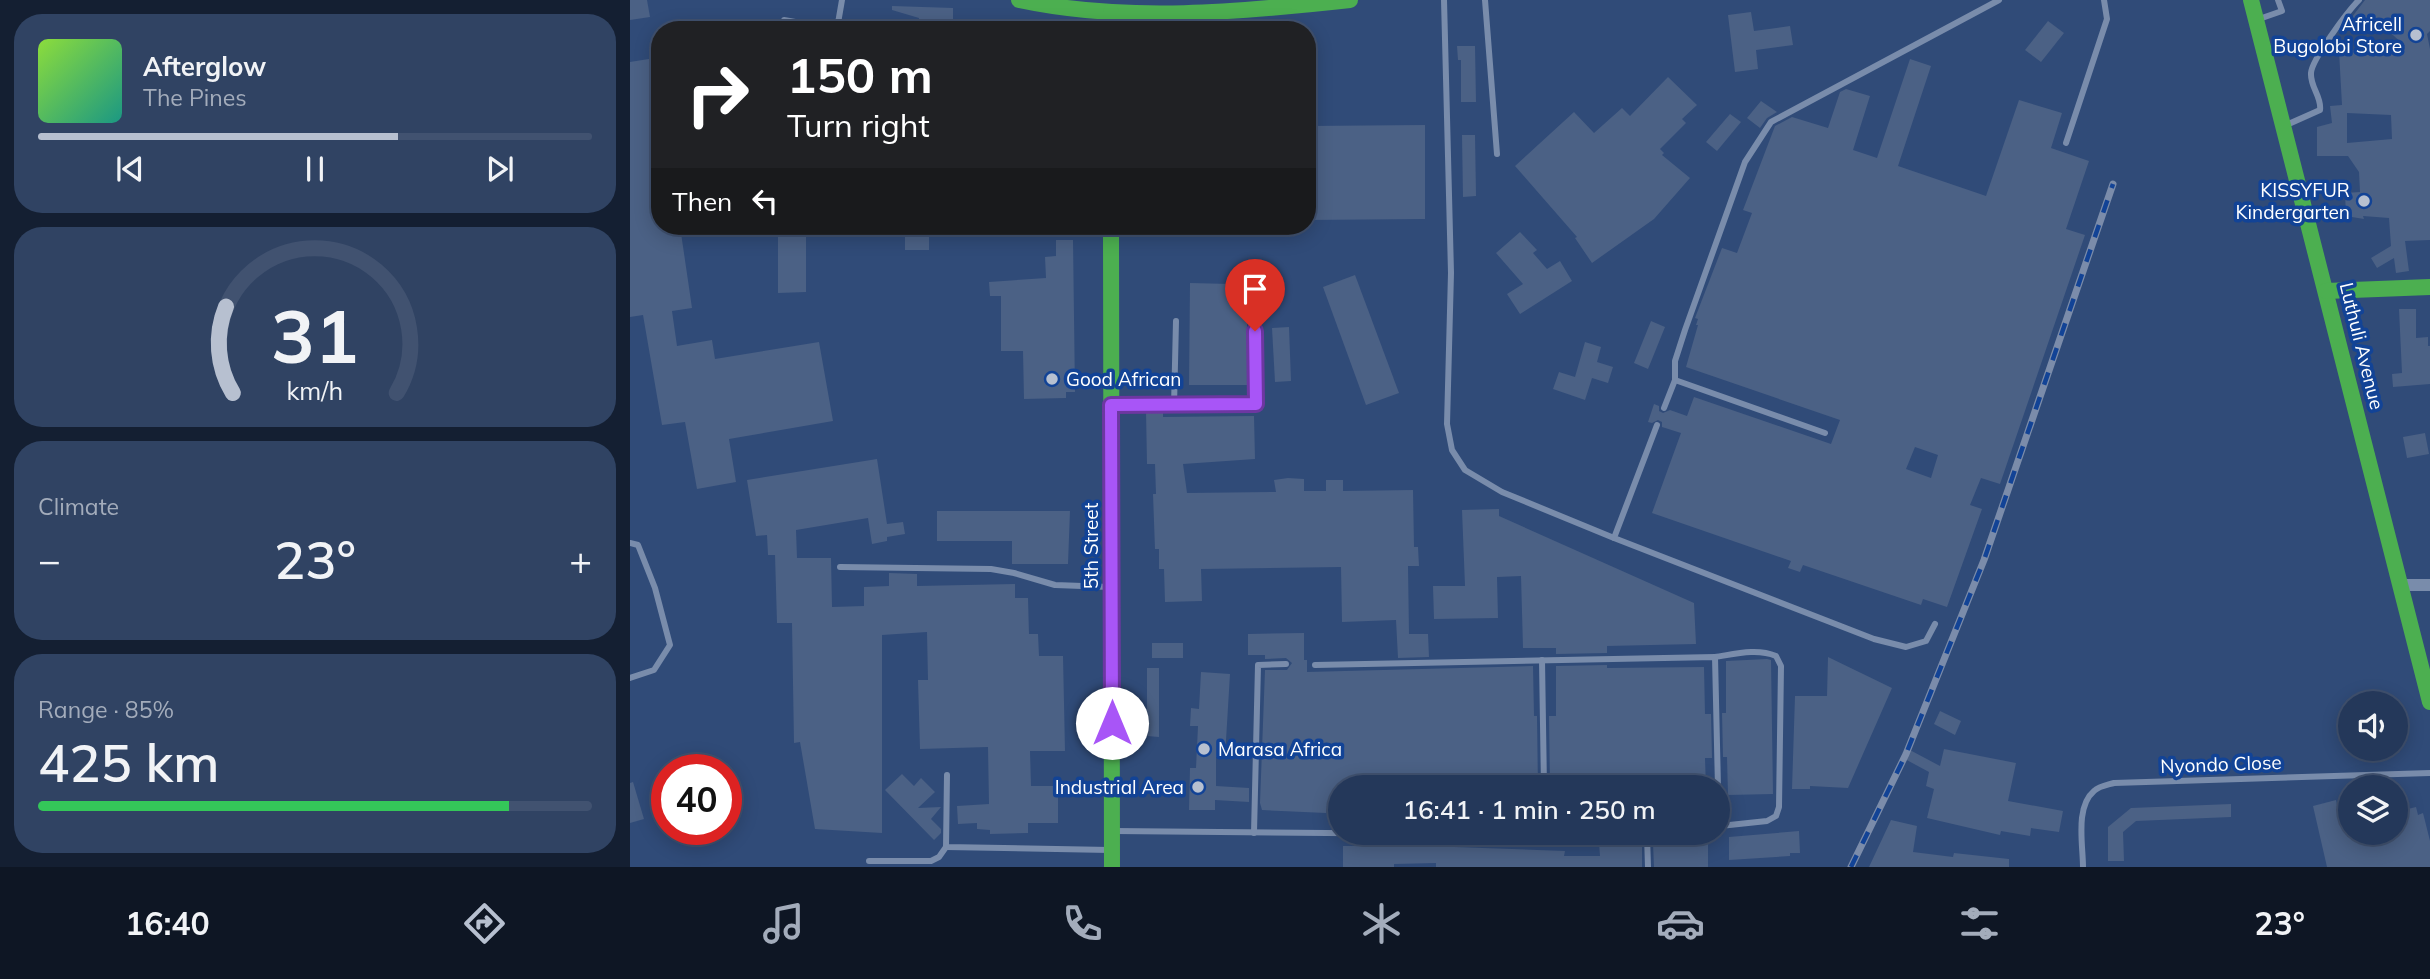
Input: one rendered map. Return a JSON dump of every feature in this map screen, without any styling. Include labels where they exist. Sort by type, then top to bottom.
[{"type":"street","points":[[1019,0],[1111,12],[1191,12],[1350,0]]},
{"type":"street","name":"Luthuli Avenue","points":[[2251,0],[2430,702]]},
{"type":"street","points":[[1111,12],[1111,21]]},
{"type":"street","name":"5th Street","points":[[1111,235],[1112,859]]},
{"type":"street","points":[[2326,291],[2430,287]]},
{"type":"street","points":[[2401,586],[2430,585]]},
{"type":"lane","points":[[839,21],[842,0]]},
{"type":"lane","points":[[1444,0],[1451,273],[1447,424],[1452,450],[1465,470],[1502,492],[1874,639],[1906,647],[1926,641],[1935,624]]},
{"type":"lane","points":[[1485,0],[1497,154]]},
{"type":"lane","points":[[1664,408],[1675,380],[1675,362],[1685,330],[1745,162],[1771,122],[1998,0]]},
{"type":"lane","points":[[2066,143],[2107,19],[2104,0]]},
{"type":"lane","points":[[2256,20],[2282,11],[2278,0]]},
{"type":"lane","points":[[2283,127],[2320,110],[2321,104],[2312,86],[2311,71],[2347,11],[2358,0]]},
{"type":"lane","points":[[785,20],[791,21]]},
{"type":"lane","points":[[1174,406],[1176,321]]},
{"type":"lane","points":[[1111,405],[1256,404],[1255,331]]},
{"type":"lane","points":[[1675,380],[1825,433]]},
{"type":"lane","points":[[1614,538],[1657,425]]},
{"type":"lane","points":[[630,543],[638,545],[655,588],[670,645],[654,670],[630,678]]},
{"type":"lane","points":[[840,567],[990,569],[1014,573],[1055,586],[1112,587]]},
{"type":"lane","points":[[1315,665],[1714,657],[1768,652],[1776,656],[1781,666],[1779,807],[1776,816],[1768,821],[1730,825]]},
{"type":"lane","points":[[1714,657],[1718,775]]},
{"type":"lane","points":[[1542,660],[1544,775]]},
{"type":"lane","points":[[1254,832],[1258,665],[1286,664]]},
{"type":"lane","name":"Nyondo Close","points":[[2083,867],[2083,810],[2094,791],[2103,786],[2115,783],[2430,773]]},
{"type":"lane","points":[[869,860],[931,861],[940,857],[946,847],[947,775]]},
{"type":"lane","points":[[1112,831],[1328,833]]},
{"type":"lane","points":[[1647,845],[1648,867]]},
{"type":"lane","points":[[946,847],[1112,859]]},
{"type":"building","points":[[630,0],[647,0],[650,17],[630,20]]},
{"type":"building","points":[[2365,0],[2430,0],[2430,31],[2427,34],[2430,49],[2430,240],[2405,241],[2409,271],[2396,273],[2394,258],[2377,268],[2371,258],[2391,246],[2389,218],[2363,216],[2364,219],[2346,216],[2345,193],[2360,192],[2359,172],[2348,156],[2317,156],[2317,127],[2332,123],[2330,106],[2342,105],[2339,51],[2405,46],[2371,15],[2362,25],[2352,17]],"holes":[[[2347,113],[2391,115],[2392,139],[2347,143]]]},
{"type":"building","points":[[892,6],[953,8],[953,19],[970,21],[919,21],[919,18],[892,10]]},
{"type":"building","points":[[1751,12],[1754,31],[1790,26],[1793,45],[1756,50],[1758,69],[1735,72],[1728,15]]},
{"type":"building","points":[[2048,21],[2064,33],[2041,62],[2025,50]]},
{"type":"building","points":[[1457,46],[1475,46],[1476,102],[1461,102],[1461,60],[1458,60]]},
{"type":"building","points":[[651,59],[651,235],[681,235],[692,308],[672,311],[677,346],[712,340],[715,359],[819,342],[833,421],[729,439],[736,482],[697,489],[685,422],[662,425],[643,315],[630,317],[630,62]]},
{"type":"building","points":[[1910,59],[1931,66],[1898,166],[1986,196],[2019,100],[2062,113],[2051,148],[2089,161],[2066,229],[2085,235],[2000,484],[1981,478],[1970,505],[1982,509],[1947,607],[1923,599],[1921,605],[1803,565],[1800,572],[1788,568],[1791,561],[1652,513],[1681,433],[1662,427],[1662,422],[1658,420],[1648,422],[1654,404],[1659,406],[1659,411],[1663,413],[1670,410],[1687,416],[1694,397],[1831,444],[1840,420],[1686,367],[1698,325],[1698,319],[1695,318],[1722,248],[1737,253],[1752,213],[1743,210],[1775,126],[1792,117],[1828,128],[1840,92],[1846,89],[1870,96],[1853,150],[1877,158]],"holes":[[[1915,447],[1938,455],[1931,478],[1906,469]]]},
{"type":"building","points":[[1668,77],[1697,105],[1682,119],[1686,123],[1660,149],[1664,153],[1662,155],[1690,178],[1654,219],[1592,263],[1575,238],[1577,237],[1515,166],[1574,112],[1594,133],[1622,108],[1630,116]]},
{"type":"building","points":[[1761,101],[1777,112],[1767,118],[1760,128],[1747,118]]},
{"type":"building","points":[[1730,114],[1741,122],[1717,151],[1706,142]]},
{"type":"building","points":[[1425,125],[1425,219],[1316,220],[1316,126]]},
{"type":"building","points":[[1462,135],[1475,135],[1476,196],[1463,197]]},
{"type":"building","points":[[1520,232],[1537,250],[1533,253],[1547,269],[1560,261],[1572,281],[1520,314],[1507,294],[1523,284],[1496,253]]},
{"type":"building","points":[[905,235],[929,235],[929,250],[905,250]]},
{"type":"building","points":[[778,237],[806,237],[806,292],[778,293]]},
{"type":"building","points":[[1056,240],[1073,240],[1075,392],[1066,392],[1066,398],[1024,399],[1023,351],[1001,351],[1001,296],[990,296],[989,282],[1046,278],[1045,257],[1056,256]]},
{"type":"building","points":[[1355,275],[1399,393],[1366,405],[1323,287]]},
{"type":"building","points":[[1190,283],[1271,285],[1272,301],[1247,301],[1247,385],[1189,385]]},
{"type":"building","points":[[2399,309],[2416,309],[2416,338],[2428,337],[2430,384],[2393,387],[2392,374],[2402,373]]},
{"type":"building","points":[[1651,321],[1665,327],[1648,369],[1634,363]]},
{"type":"building","points":[[1289,327],[1291,381],[1275,382],[1272,328]]},
{"type":"building","points":[[1585,342],[1601,347],[1597,362],[1613,367],[1608,383],[1592,378],[1585,400],[1553,389],[1559,372],[1575,377]]},
{"type":"building","points":[[1146,411],[1163,411],[1163,417],[1254,416],[1255,459],[1183,464],[1187,493],[1276,492],[1274,480],[1288,478],[1304,479],[1304,491],[1326,491],[1326,480],[1343,480],[1343,491],[1413,490],[1414,547],[1418,547],[1419,566],[1408,566],[1409,634],[1428,634],[1429,657],[1398,658],[1396,620],[1342,622],[1341,567],[1201,569],[1202,601],[1165,602],[1164,569],[1159,569],[1159,549],[1155,549],[1155,464],[1147,464]]},
{"type":"building","points":[[2425,433],[2429,454],[2407,458],[2403,437]]},
{"type":"building","points":[[877,459],[887,524],[903,522],[905,534],[887,537],[887,541],[872,544],[868,518],[796,530],[797,558],[831,558],[832,607],[864,606],[864,587],[889,586],[889,573],[917,574],[917,586],[1015,584],[1015,598],[1028,598],[1029,634],[1038,634],[1039,656],[1063,656],[1065,751],[1030,751],[1031,786],[1058,786],[1058,823],[1028,823],[1028,833],[990,834],[990,830],[977,829],[977,823],[958,824],[957,806],[989,804],[988,747],[920,749],[918,680],[928,680],[927,632],[882,635],[882,833],[815,829],[800,742],[794,743],[792,623],[777,623],[775,555],[768,555],[767,535],[756,536],[747,480]]},
{"type":"building","points":[[1499,509],[1499,516],[1694,603],[1696,644],[1607,646],[1607,653],[1556,654],[1556,648],[1523,648],[1521,576],[1497,577],[1498,618],[1434,619],[1433,586],[1465,586],[1462,510]]},
{"type":"building","points":[[937,511],[1070,511],[1068,564],[1012,564],[1012,541],[937,541]]},
{"type":"building","points":[[1304,633],[1307,672],[1533,666],[1538,775],[1328,775],[1326,813],[1262,810],[1260,803],[1265,670],[1287,670],[1292,663],[1286,658],[1265,659],[1265,655],[1248,655],[1248,634]]},
{"type":"building","points":[[1152,643],[1183,643],[1183,658],[1152,658]]},
{"type":"building","points":[[1828,657],[1892,688],[1848,788],[1810,786],[1810,789],[1792,789],[1795,696],[1827,696]]},
{"type":"building","points":[[1771,660],[1773,794],[1730,795],[1727,757],[1723,757],[1722,713],[1726,713],[1726,661]]},
{"type":"building","points":[[1556,666],[1704,667],[1705,714],[1711,714],[1712,758],[1705,758],[1706,775],[1550,775],[1549,716],[1556,716]]},
{"type":"building","points":[[1147,668],[1159,668],[1159,737],[1147,736]]},
{"type":"building","points":[[1201,672],[1230,674],[1225,757],[1216,757],[1216,786],[1249,788],[1249,802],[1215,800],[1215,810],[1189,810],[1190,768],[1196,768],[1198,726],[1190,726],[1191,708],[1199,709]]},
{"type":"building","points":[[1940,711],[1961,721],[1955,735],[1934,724]]},
{"type":"building","points":[[1908,749],[1940,766],[1944,749],[2016,763],[2008,801],[2063,811],[2059,832],[2031,828],[2030,836],[2001,831],[2000,835],[1927,818],[1934,789],[1926,786],[1929,772],[1903,758]]},
{"type":"building","points":[[902,774],[914,786],[921,778],[935,792],[918,808],[941,807],[931,819],[941,829],[941,833],[934,840],[885,790]]},
{"type":"building","points":[[633,782],[644,819],[630,823],[630,783]]},
{"type":"building","points":[[2336,800],[2338,845],[2408,845],[2408,809],[2416,807],[2418,815],[2423,813],[2430,841],[2430,867],[2327,867],[2313,806]]},
{"type":"building","points":[[2231,804],[2231,817],[2136,821],[2123,832],[2124,861],[2108,861],[2108,827],[2131,808]]},
{"type":"building","points":[[1891,820],[1917,826],[1913,852],[2009,859],[2009,867],[1869,867]]},
{"type":"building","points":[[1799,831],[1800,853],[1729,860],[1730,837]]},
{"type":"building","points":[[1599,845],[1642,845],[1642,867],[1436,867],[1436,863],[1394,864],[1394,867],[1343,867],[1343,846],[1565,851],[1564,856],[1600,856]]},
{"type":"building","points":[[1653,845],[1708,845],[1708,867],[1654,867]]},
{"type":"railway","points":[[1851,867],[1906,754],[1984,560],[2113,184]]},
{"type":"traffic: fast","points":[[1019,0],[1060,7],[1142,13],[1226,11],[1350,0]]},
{"type":"traffic: fast","points":[[2251,0],[2430,702]]},
{"type":"traffic: fast","points":[[1111,12],[1111,21]]},
{"type":"traffic: fast","points":[[1111,235],[1112,867]]},
{"type":"traffic: fast","points":[[2326,291],[2430,287]]},
{"type":"place","name":"Africell Bugolobi Store","points":[[2416,35]]},
{"type":"place","name":"KISSYFUR Kindergarten","points":[[2364,201]]},
{"type":"place","name":"Good African","points":[[1052,379]]},
{"type":"place","name":"Marasa Africa","points":[[1204,749]]},
{"type":"place","name":"Industrial Area","points":[[1198,787]]},
{"type":"route","points":[[1112,723],[1111,405],[1256,404],[1255,331]]}]
